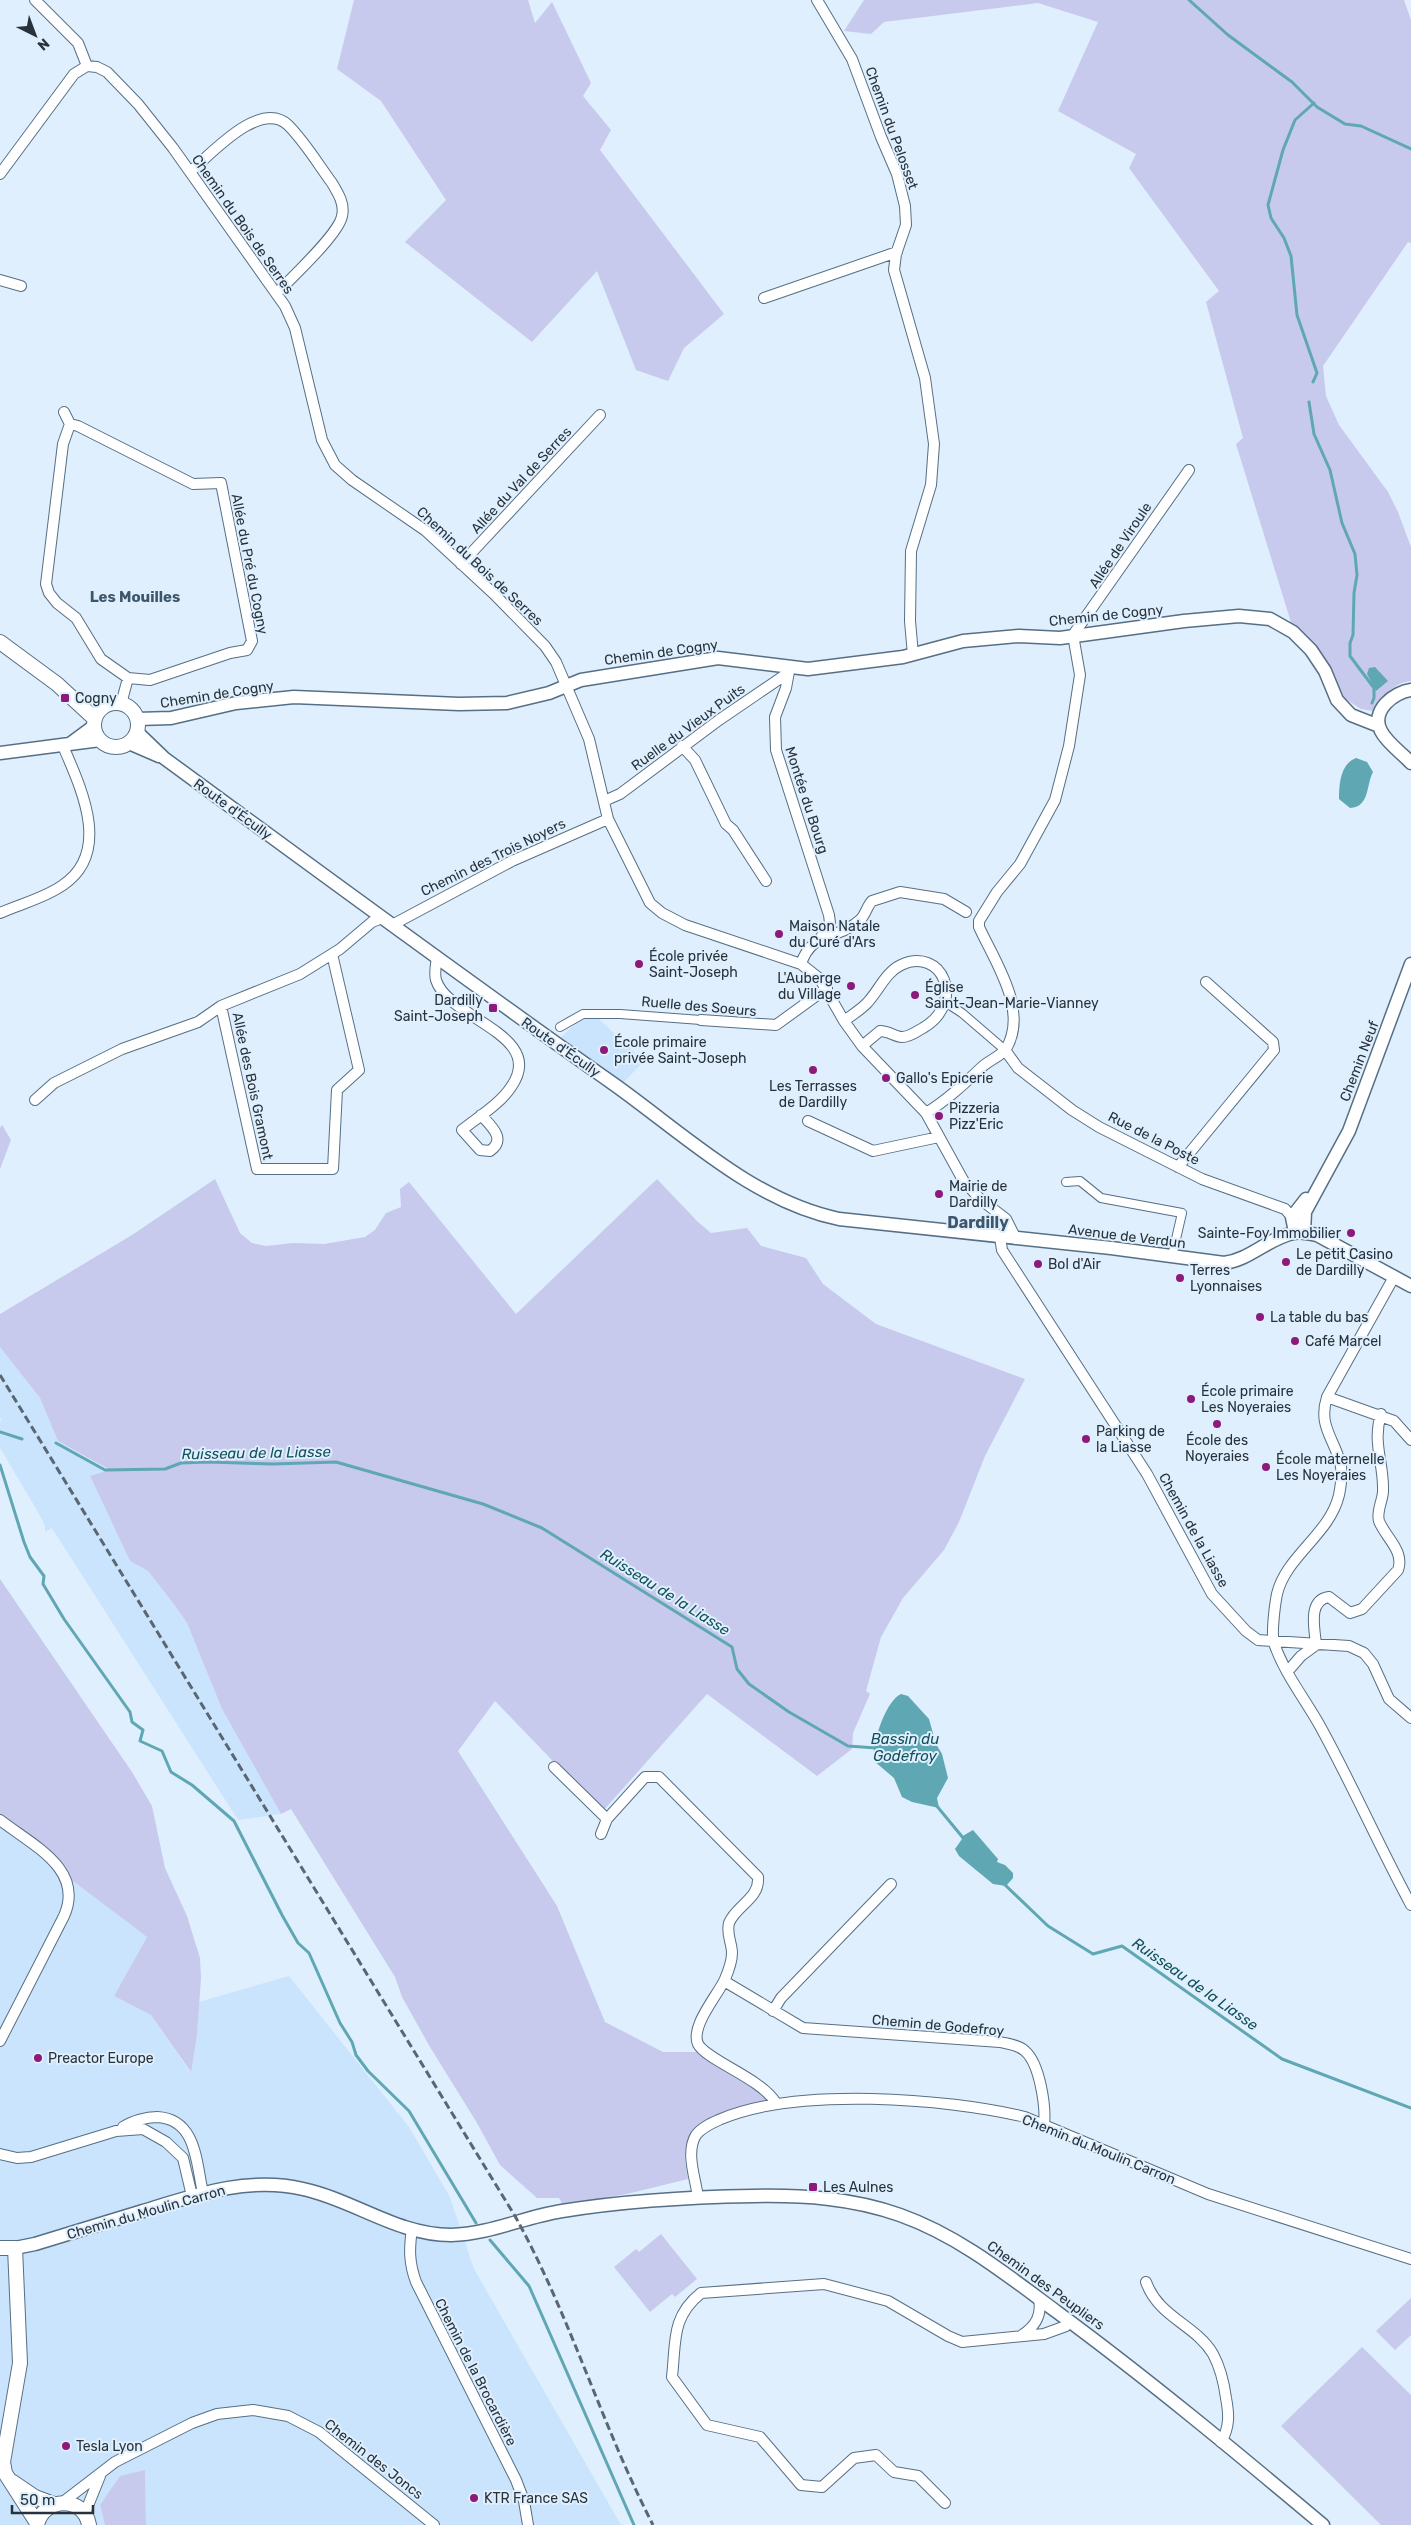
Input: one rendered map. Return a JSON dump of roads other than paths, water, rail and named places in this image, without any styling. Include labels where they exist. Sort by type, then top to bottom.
[{"type":"main road","points":[[0,642],[57,684],[95,723],[100,740],[111,747],[120,747],[129,743],[137,725],[133,711],[121,704],[105,706],[57,684]]},
{"type":"main road","points":[[95,723],[105,706]]},
{"type":"main road","name":"Chemin du Moulin Carron","points":[[0,2248],[15,2248]]},
{"type":"main road","points":[[15,2248],[20,2363],[3,2462],[5,2473],[37,2524],[46,2508],[59,2503]]},
{"type":"main road","points":[[10,2480],[36,2497],[79,2507],[87,2519]]},
{"type":"street","points":[[0,174],[74,74],[87,66],[78,43],[35,0]]},
{"type":"street","name":"Chemin du Pelosset","points":[[817,0],[852,59],[897,174],[906,215],[906,225],[897,252],[894,270],[920,355],[930,403],[934,444],[931,485],[911,551],[910,621],[913,655]]},
{"type":"street","name":"Chemin du Bois de Serres","points":[[87,66],[97,67],[107,72],[155,124],[277,293],[295,328],[320,432],[336,465],[352,480],[426,531],[545,646],[556,662],[589,739],[608,819],[644,894],[662,913],[685,925],[800,964],[820,979],[844,1021],[862,1046],[926,1113],[967,1185],[1006,1219],[1016,1239]]},
{"type":"street","points":[[190,172],[252,121],[271,117],[287,124],[332,183],[338,193],[343,209],[338,226],[277,293]]},
{"type":"street","points":[[764,298],[897,252]]},
{"type":"street","points":[[0,280],[21,286]]},
{"type":"street","points":[[64,412],[70,424],[63,444],[46,584],[49,593],[57,603],[76,618],[101,659],[128,678],[121,704]]},
{"type":"street","name":"Allée du Val de Serres","points":[[462,564],[600,415]]},
{"type":"street","name":"Allée du Pré du Cogny","points":[[70,424],[78,426],[193,484],[221,483],[252,641],[247,650],[230,653],[158,678],[142,681],[128,678]]},
{"type":"street","name":"Allée de Viroule","points":[[1073,636],[1189,470]]},
{"type":"street","name":"Chemin de Cogny","points":[[137,725],[236,703],[294,697],[459,704],[507,703],[549,693],[566,684],[612,674],[718,658],[789,670],[818,668],[874,662],[913,655],[935,647],[963,641],[1019,636],[1060,638],[1191,620],[1239,616],[1270,619],[1293,632],[1312,650],[1325,670],[1337,700],[1352,715],[1379,726]]},
{"type":"street","points":[[926,1113],[946,1101],[990,1060],[1005,1050],[1010,1037],[1014,1015],[1011,997],[979,927],[979,921],[997,892],[1020,864],[1055,800],[1069,746],[1080,675],[1073,636]]},
{"type":"street","name":"Ruelle du Vieux Puits","points":[[604,801],[620,794],[682,746],[789,670]]},
{"type":"street","name":"Montée du Bourg","points":[[789,670],[786,688],[774,717],[776,750],[829,915],[830,923],[820,939]]},
{"type":"street","points":[[1411,690],[1397,693],[1388,700],[1382,711],[1379,726],[1384,736],[1411,763]]},
{"type":"street","points":[[66,745],[95,723]]},
{"type":"street","name":"Route d'Écully","points":[[137,725],[164,758]]},
{"type":"street","points":[[0,753],[100,740]]},
{"type":"street","name":"Route d'Écully","points":[[129,743],[164,758],[774,1202],[790,1208],[840,1219],[1000,1237]]},
{"type":"street","points":[[0,914],[62,886],[77,873],[87,852],[90,839],[86,806],[66,745]]},
{"type":"street","points":[[682,746],[695,760],[726,824],[734,830],[766,881]]},
{"type":"street","name":"Chemin des Trois Noyers","points":[[35,1100],[54,1083],[122,1049],[198,1022],[221,1006],[300,974],[332,954],[372,922],[387,921],[512,861],[608,819]]},
{"type":"street","points":[[800,964],[814,941],[826,939],[861,920],[872,900],[900,892],[944,899],[966,912]]},
{"type":"street","name":"Allée des Bois Gramont","points":[[221,1006],[257,1169],[332,1169],[337,1090],[359,1070],[332,954]]},
{"type":"street","points":[[437,957],[436,979],[441,990],[454,1003],[502,1036],[514,1048],[519,1059],[520,1066],[510,1088],[481,1115]]},
{"type":"street","points":[[844,1021],[869,1002],[876,989],[900,965],[910,962],[927,964],[946,980],[945,1002],[935,1019],[916,1032],[902,1037],[880,1031],[862,1046]]},
{"type":"street","name":"Chemin Neuf","points":[[1299,1232],[1305,1212],[1349,1131],[1411,964]]},
{"type":"street","points":[[1178,1167],[1274,1050],[1273,1042],[1206,982]]},
{"type":"street","name":"Ruelle des Soeurs","points":[[560,1027],[583,1014],[620,1014],[776,1025],[826,988]]},
{"type":"street","points":[[945,1002],[962,1013],[1005,1050]]},
{"type":"street","name":"Rue de la Poste","points":[[1005,1050],[1018,1068],[1072,1110],[1099,1127],[1211,1183],[1285,1209],[1292,1216]]},
{"type":"street","points":[[808,1121],[873,1151],[939,1137]]},
{"type":"street","name":"Chemin Neuf","points":[[1292,1216],[1330,1167]]},
{"type":"street","points":[[1066,1182],[1080,1181],[1101,1198],[1182,1213],[1173,1252]]},
{"type":"street","points":[[1292,1216],[1299,1232],[1317,1235],[1411,1286]]},
{"type":"street","name":"Avenue de Verdun","points":[[1000,1237],[1224,1263],[1236,1262],[1299,1232]]},
{"type":"street","name":"Chemin de la Liasse","points":[[1000,1237],[1002,1250],[1158,1492],[1212,1594],[1250,1635],[1258,1640],[1299,1641],[1316,1645],[1349,1646],[1364,1653],[1373,1664],[1390,1699],[1411,1718]]},
{"type":"street","points":[[1394,1277],[1327,1397],[1323,1410],[1326,1425],[1340,1462],[1341,1486],[1338,1498],[1326,1521],[1298,1557],[1280,1586],[1277,1594],[1273,1641],[1319,1724],[1411,1905]]},
{"type":"street","points":[[1327,1397],[1381,1414],[1394,1421],[1411,1440]]},
{"type":"street","points":[[1288,1671],[1301,1656],[1316,1645],[1314,1613],[1317,1603],[1323,1598],[1329,1597],[1350,1613],[1356,1612],[1362,1609],[1398,1570],[1400,1565],[1394,1545],[1378,1518],[1383,1484],[1376,1439],[1381,1414]]},
{"type":"street","points":[[554,1767],[607,1819]]},
{"type":"street","points":[[601,1834],[607,1819],[645,1776],[659,1777],[758,1876],[759,1884],[754,1894],[729,1924],[728,1936],[732,1953],[724,1981],[700,2022],[697,2034],[698,2044],[706,2052],[747,2077],[772,2096],[776,2103]]},
{"type":"street","points":[[0,1820],[58,1866],[67,1881],[70,1900],[64,1916],[0,2041]]},
{"type":"street","points":[[773,2011],[781,1998],[891,1884]]},
{"type":"street","name":"Chemin de Godefroy","points":[[724,1981],[797,2026],[809,2029],[933,2036],[1017,2046],[1024,2049],[1034,2062],[1046,2110],[1044,2125]]},
{"type":"street","name":"Chemin du Moulin Carron","points":[[15,2248],[198,2195],[255,2184],[294,2187],[324,2194],[382,2220],[412,2230],[434,2234],[475,2234],[562,2211],[698,2198],[691,2149],[699,2131],[730,2116],[776,2103],[875,2100],[910,2101],[1025,2117],[1208,2194],[1411,2259]]},
{"type":"street","points":[[116,2131],[129,2123],[154,2117],[178,2123],[188,2133],[192,2141],[198,2195]]},
{"type":"street","points":[[0,2154],[17,2158],[31,2157],[116,2131],[143,2129],[154,2134],[178,2151],[186,2164],[198,2195]]},
{"type":"street","name":"Chemin des Peupliers","points":[[698,2198],[806,2196],[860,2203],[901,2216],[949,2238],[978,2255],[1127,2363],[1323,2525]]},
{"type":"street","name":"Chemin de la Brocardière","points":[[412,2230],[409,2251],[410,2265],[416,2282],[516,2480],[524,2502],[528,2525]]},
{"type":"street","points":[[1146,2282],[1156,2302],[1202,2341],[1213,2354],[1220,2371],[1229,2416],[1225,2436],[1221,2442]]},
{"type":"street","points":[[944,2503],[918,2476],[894,2472],[876,2455],[854,2458],[822,2487],[801,2485],[760,2438],[707,2424],[672,2377],[678,2320],[688,2303],[701,2293],[824,2284],[888,2301],[948,2336],[962,2342],[1049,2333],[1066,2326],[1070,2321]]},
{"type":"street","points":[[1022,2335],[1030,2330],[1039,2318],[1041,2308],[1039,2299]]},
{"type":"street","name":"Chemin des Joncs","points":[[59,2503],[101,2475],[115,2462],[207,2417],[240,2410],[261,2411],[288,2416],[320,2432],[434,2525]]},
{"type":"street","name":"Chemin des Joncs","points":[[87,2519],[101,2475]]},
{"type":"water","points":[[1375,667],[1388,681],[1376,691],[1367,674],[1369,668]]},
{"type":"water","points":[[1356,758],[1367,762],[1373,772],[1364,800],[1356,807],[1350,808],[1339,799],[1339,788],[1344,770]]},
{"type":"water","name":"Bassin du Godefroy","points":[[901,1694],[908,1696],[929,1719],[936,1744],[942,1754],[948,1778],[937,1798],[939,1808],[912,1802],[902,1797],[894,1778],[874,1761],[877,1734],[885,1714],[895,1698]]},
{"type":"water","points":[[973,1830],[998,1859],[997,1862],[1005,1865],[1013,1873],[1013,1878],[1006,1886],[993,1884],[959,1856],[955,1849],[962,1839],[961,1837]]},
{"type":"waterway","points":[[1189,0],[1228,35],[1292,82],[1317,107],[1345,124],[1361,126],[1411,149]]},
{"type":"waterway","points":[[1313,382],[1317,373],[1297,315],[1291,256],[1284,238],[1271,218],[1268,205],[1283,150],[1295,120],[1314,103]]},
{"type":"waterway","points":[[1309,402],[1314,434],[1330,470],[1342,523],[1355,554],[1357,575],[1350,656],[1374,688],[1372,703]]},
{"type":"waterway","name":"Ruisseau de la Liasse","points":[[0,1432],[22,1439]]},
{"type":"waterway","name":"Ruisseau de la Liasse","points":[[56,1443],[105,1470],[165,1469],[181,1463],[208,1462],[273,1464],[336,1462],[483,1504],[542,1528],[732,1647],[737,1669],[749,1684],[789,1712],[848,1746],[876,1748]]},
{"type":"waterway","points":[[0,1465],[24,1542],[30,1557],[44,1576],[43,1584],[64,1619],[130,1712],[132,1722],[143,1730],[140,1741],[162,1751],[171,1772],[192,1785],[234,1821],[282,1915],[298,1943],[309,1953],[340,2023],[352,2042],[356,2055],[368,2071],[409,2111],[476,2223]]},
{"type":"waterway","name":"Ruisseau de la Liasse","points":[[936,1805],[964,1839]]},
{"type":"waterway","name":"Ruisseau de la Liasse","points":[[1003,1883],[1048,1926],[1093,1954],[1122,1946],[1282,2059],[1411,2108]]},
{"type":"waterway","points":[[490,2240],[529,2286],[634,2525]]},
{"type":"railway","points":[[0,1375],[515,2216],[552,2292],[617,2448],[653,2525]]},
{"type":"place","name":"Cogny","points":[[65,698]]},
{"type":"place","name":"Maison Natale du Curé d'Ars","points":[[779,934]]},
{"type":"place","name":"École privée Saint-Joseph","points":[[639,964]]},
{"type":"place","name":"L'Auberge du Village","points":[[851,986]]},
{"type":"place","name":"Église Saint-Jean-Marie-Vianney","points":[[915,995]]},
{"type":"place","name":"Dardilly Saint-Joseph","points":[[493,1008]]},
{"type":"place","name":"École primaire privée Saint-Joseph","points":[[604,1050]]},
{"type":"place","name":"Les Terrasses de Dardilly","points":[[813,1070]]},
{"type":"place","name":"Gallo's Epicerie","points":[[886,1078]]},
{"type":"place","name":"Pizzeria Pizz'Eric","points":[[939,1116]]},
{"type":"place","name":"Mairie de Dardilly","points":[[939,1194]]},
{"type":"place","name":"Sainte-Foy Immobilier","points":[[1351,1233]]},
{"type":"place","name":"Le petit Casino de Dardilly","points":[[1286,1262]]},
{"type":"place","name":"Bol d'Air","points":[[1038,1264]]},
{"type":"place","name":"Terres Lyonnaises","points":[[1180,1278]]},
{"type":"place","name":"La table du bas","points":[[1260,1317]]},
{"type":"place","name":"Café Marcel","points":[[1295,1341]]},
{"type":"place","name":"École primaire Les Noyeraies","points":[[1191,1399]]},
{"type":"place","name":"École des Noyeraies","points":[[1217,1424]]},
{"type":"place","name":"Parking de la Liasse","points":[[1086,1439]]},
{"type":"place","name":"École maternelle Les Noyeraies","points":[[1266,1467]]},
{"type":"place","name":"Preactor Europe","points":[[38,2058]]},
{"type":"place","name":"Les Aulnes","points":[[813,2187]]},
{"type":"place","name":"Tesla Lyon","points":[[66,2446]]},
{"type":"place","name":"KTR France SAS","points":[[474,2498]]},
{"type":"district","name":"Les Mouilles","points":[[135,597]]},
{"type":"district","name":"Dardilly","points":[[978,1222]]}]
